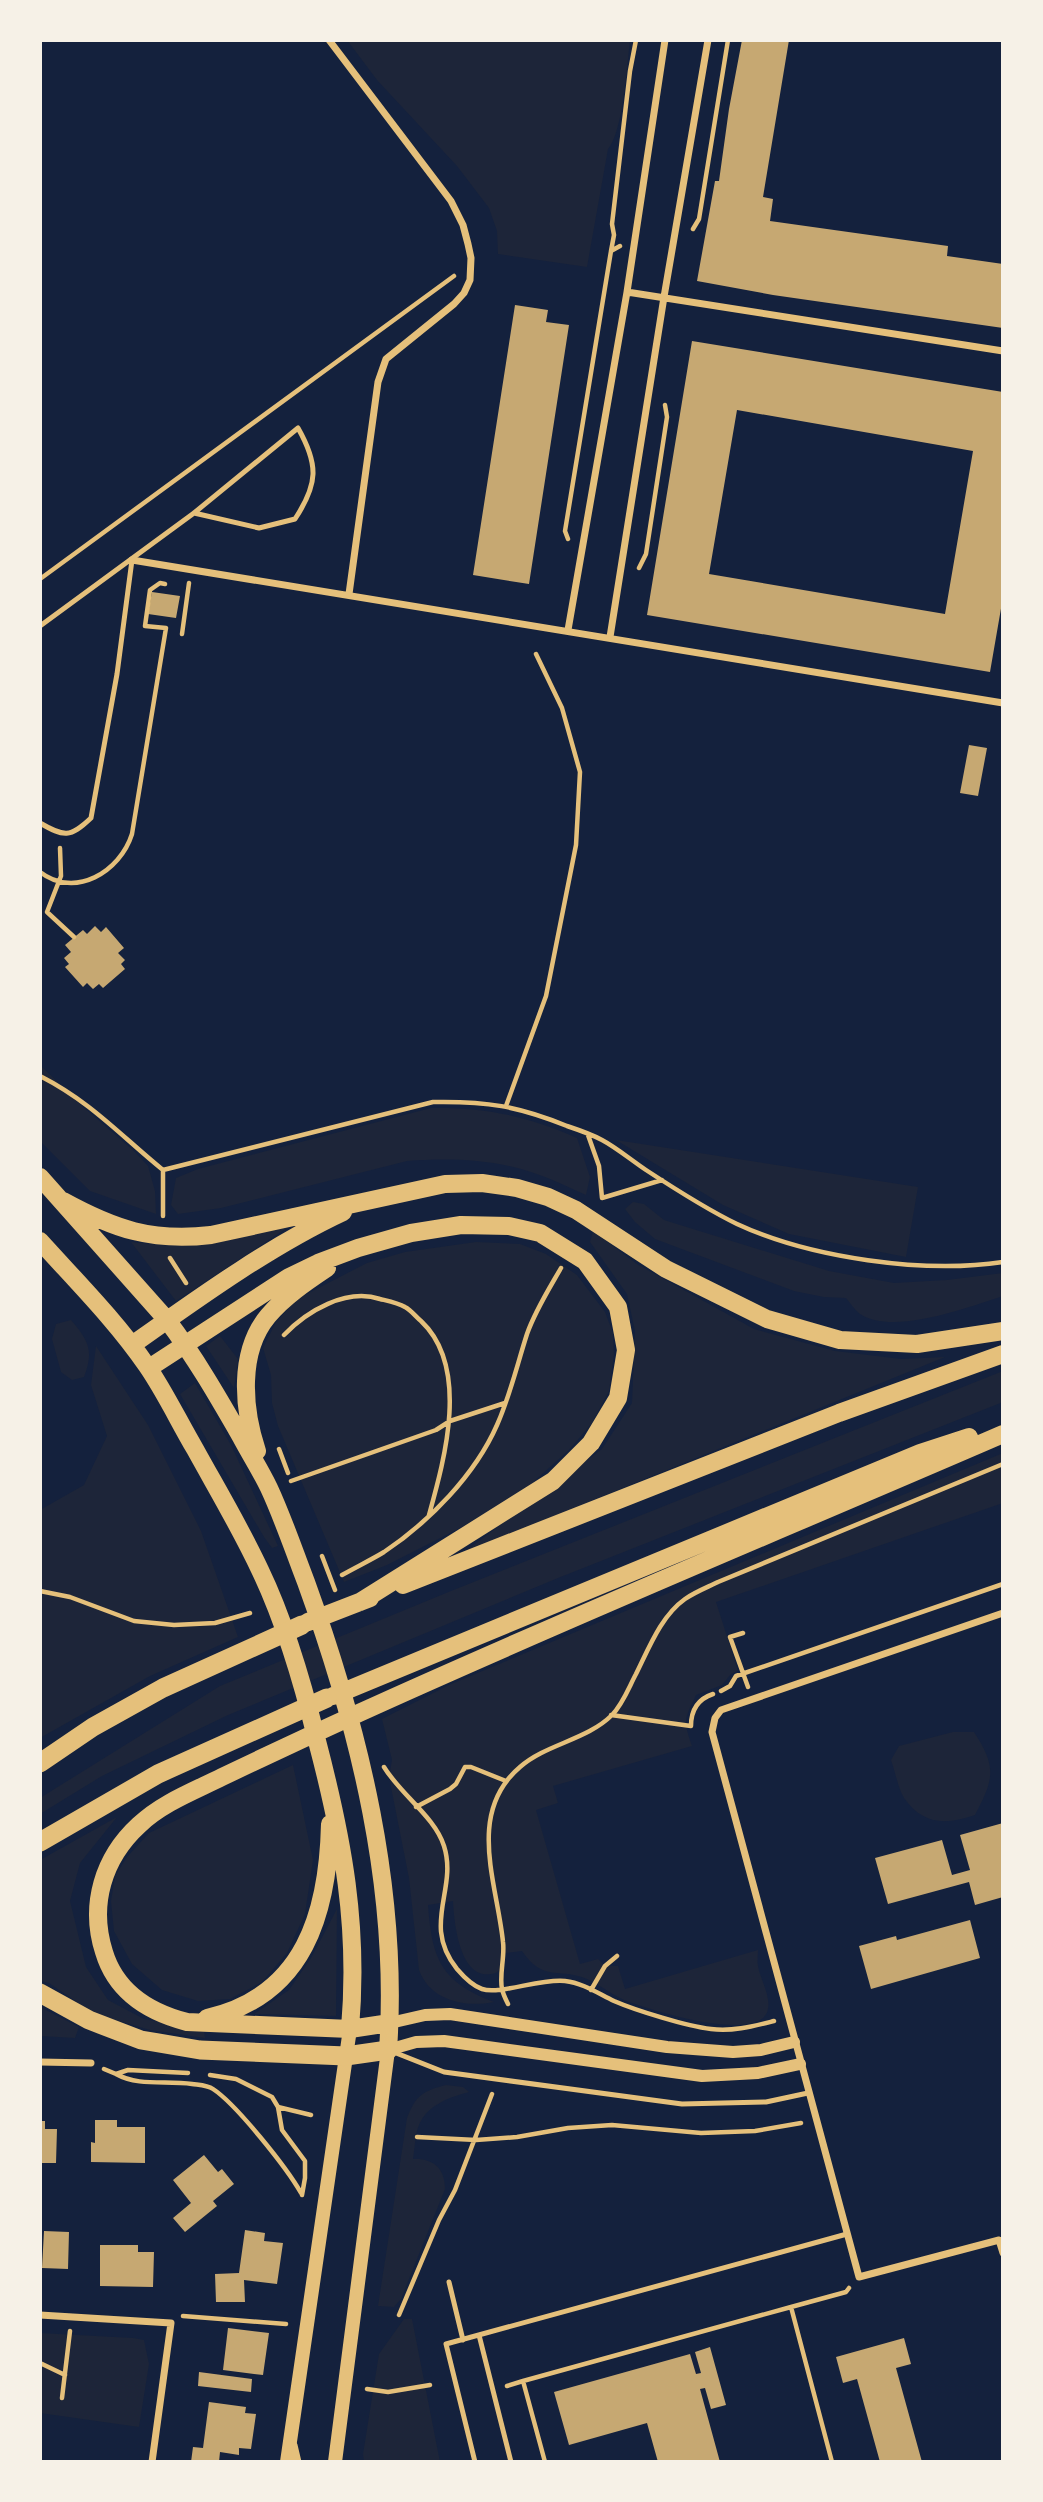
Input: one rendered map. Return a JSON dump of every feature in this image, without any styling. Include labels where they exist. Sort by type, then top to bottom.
[{"type":"highway","points":[[40,1763],[93,1727],[163,1688],[302,1625]]},
{"type":"highway","points":[[40,1842],[158,1774],[327,1698]]},
{"type":"highway","points":[[40,1993],[89,2020],[141,2040],[200,2050],[346,2056],[388,2050]]},
{"type":"main road","points":[[40,1177],[63,1200],[185,1344],[269,1487]]},
{"type":"main road","points":[[63,1200],[98,1220],[121,1228],[145,1234],[186,1238],[445,1185],[482,1183],[517,1188],[576,1210],[666,1269],[767,1319],[840,1339],[917,1344],[1003,1331]]},
{"type":"main road","points":[[132,1345],[291,1240],[369,1200]]},
{"type":"main road","points":[[149,1368],[289,1277],[318,1262],[411,1233],[461,1225],[509,1226],[540,1233],[585,1261],[618,1307],[626,1350],[618,1398],[592,1443],[553,1481],[360,1602]]},
{"type":"main road","points":[[40,1241],[149,1368],[237,1524],[261,1572],[305,1694],[330,1793],[350,1899],[353,1995],[287,2462]]},
{"type":"main road","points":[[335,2462],[388,2050],[389,1934],[380,1861],[343,1696],[319,1618],[251,1434],[246,1377],[256,1336],[267,1317],[287,1297],[358,1248]]},
{"type":"main road","points":[[302,1625],[839,1413],[1003,1354]]},
{"type":"main road","points":[[327,1698],[920,1453],[1003,1426]]},
{"type":"main road","points":[[390,2023],[350,2029],[187,2022],[146,2007],[126,1991],[112,1971],[100,1938],[97,1916],[102,1880],[120,1848],[151,1815],[240,1769],[452,1671],[1003,1434]]},
{"type":"main road","points":[[187,2022],[232,2010],[261,1995],[289,1971],[301,1956],[316,1922],[328,1876],[330,1793]]},
{"type":"street","points":[[330,40],[450,201],[466,235],[471,269],[470,280],[464,293],[454,304],[386,359],[378,382],[349,594]]},
{"type":"street","points":[[568,630],[627,292],[665,40]]},
{"type":"street","points":[[610,637],[708,40]]},
{"type":"street","points":[[627,292],[1003,351]]},
{"type":"street","points":[[132,559],[1003,703]]},
{"type":"street","points":[[1003,1613],[721,1710],[715,1718],[712,1732],[859,2277],[999,2240],[1003,2253]]},
{"type":"street","points":[[390,2023],[425,2015],[450,2014],[667,2047],[733,2052],[761,2050],[794,2042]]},
{"type":"street","points":[[388,2050],[416,2042],[444,2041],[702,2076],[758,2073],[800,2064]]},
{"type":"street","points":[[40,2062],[90,2063]]},
{"type":"street","points":[[40,2315],[171,2323],[152,2462]]},
{"type":"street","points":[[291,2434],[298,2462]]},
{"type":"lane","points":[[40,626],[194,513],[298,428],[307,445],[314,475],[309,498],[295,519],[259,528],[194,513]]},
{"type":"lane","points":[[40,823],[59,834],[77,832],[91,818],[117,674],[132,559]]},
{"type":"lane","points":[[388,2050],[444,2072],[681,2104],[766,2102],[808,2093]]},
{"type":"lane","points":[[475,2462],[446,2344],[847,2234]]},
{"type":"lane","points":[[449,2282],[463,2340]]},
{"type":"lane","points":[[479,2335],[511,2462]]},
{"type":"path","points":[[611,251],[630,71],[636,40]]},
{"type":"path","points":[[40,579],[457,274],[471,269]]},
{"type":"path","points":[[40,872],[59,883],[93,879],[108,871],[128,848],[166,628],[145,626],[150,590],[160,583],[170,584]]},
{"type":"path","points":[[179,586],[189,587]]},
{"type":"path","points":[[181,634],[188,595]]},
{"type":"path","points":[[506,1105],[546,996],[576,845],[580,772],[562,708],[537,654]]},
{"type":"path","points":[[59,834],[61,876],[47,912],[74,937]]},
{"type":"path","points":[[40,1076],[86,1103],[163,1170],[163,1222]]},
{"type":"path","points":[[163,1170],[433,1102],[469,1101],[506,1105],[533,1112],[602,1140],[662,1180],[738,1224],[781,1240],[857,1259],[917,1265],[1003,1262]]},
{"type":"path","points":[[588,1134],[598,1166],[602,1198],[662,1180]]},
{"type":"path","points":[[165,1252],[192,1292]]},
{"type":"path","points":[[342,1575],[384,1552],[429,1515],[470,1471],[496,1427],[528,1332],[564,1264]]},
{"type":"path","points":[[279,1340],[311,1313],[343,1298],[374,1297],[407,1307],[434,1334],[446,1367],[450,1421],[440,1478],[429,1515]]},
{"type":"path","points":[[291,1481],[436,1430],[450,1421],[506,1403]]},
{"type":"path","points":[[275,1439],[295,1492]]},
{"type":"path","points":[[508,2005],[502,1989],[505,1955],[487,1838],[495,1800],[506,1781],[527,1760],[571,1739],[611,1715],[623,1699],[661,1626],[685,1599],[718,1582],[1003,1464]]},
{"type":"path","points":[[743,1674],[1003,1584]]},
{"type":"path","points":[[40,1591],[70,1597],[134,1621],[174,1625],[215,1623],[250,1613]]},
{"type":"path","points":[[743,1633],[730,1637],[753,1698]]},
{"type":"path","points":[[611,1715],[691,1726]]},
{"type":"path","points":[[380,1760],[395,1783],[435,1826],[445,1850],[447,1877],[440,1914],[443,1941],[457,1968],[468,1980],[482,1989],[502,1989],[540,1981],[566,1981],[617,2002],[711,2029],[747,2027],[787,2016]]},
{"type":"path","points":[[416,1807],[450,1789],[456,1784],[465,1767],[506,1781]]},
{"type":"path","points":[[591,1990],[605,1966],[617,1956]]},
{"type":"path","points":[[90,2063],[127,2080],[211,2087],[228,2102],[280,2162],[302,2198],[305,2161],[282,2130],[278,2107],[272,2097],[236,2079],[207,2074]]},
{"type":"path","points":[[116,2074],[128,2070],[194,2073]]},
{"type":"path","points":[[399,2315],[439,2220],[455,2190],[492,2093]]},
{"type":"path","points":[[278,2107],[311,2115]]},
{"type":"path","points":[[417,2137],[475,2140],[612,2125],[701,2133],[755,2131],[815,2119]]},
{"type":"path","points":[[507,2386],[846,2292],[859,2277]]},
{"type":"path","points":[[791,2307],[832,2462]]},
{"type":"path","points":[[171,2323],[179,2316],[286,2324]]},
{"type":"path","points":[[62,2398],[72,2317]]},
{"type":"path","points":[[40,2363],[65,2375]]},
{"type":"path","points":[[523,2381],[545,2462]]},
{"type":"path","points":[[367,2389],[388,2392],[430,2385]]},
{"type":"shaded area","points":[[347,40],[630,40],[621,114],[608,149],[587,267],[498,254],[497,231],[489,208],[457,166],[377,80]]},
{"type":"shaded area","points":[[40,1065],[148,1166],[155,1191],[156,1214],[90,1191],[40,1141]]},
{"type":"shaded area","points":[[431,1108],[505,1114],[577,1138],[590,1177],[586,1195],[516,1168],[485,1162],[438,1160],[407,1161],[221,1208],[178,1214],[171,1205],[176,1178],[198,1169]]},
{"type":"shaded area","points":[[616,1140],[918,1187],[906,1257],[789,1234],[723,1205]]},
{"type":"shaded area","points":[[633,1202],[644,1204],[664,1220],[829,1271],[894,1283],[1003,1273],[1003,1296],[911,1321],[874,1320],[860,1314],[846,1298],[794,1291],[655,1239],[635,1222],[625,1209]]},
{"type":"shaded area","points":[[290,1226],[176,1301],[131,1242],[175,1246],[219,1242]]},
{"type":"shaded area","points":[[593,1231],[637,1264],[754,1329],[835,1351],[901,1359],[945,1357],[463,1553],[602,1449],[632,1403],[635,1331],[627,1294],[590,1242]]},
{"type":"shaded area","points":[[476,1242],[520,1244],[546,1254],[577,1275],[605,1312],[613,1333],[614,1355],[609,1391],[592,1423],[569,1450],[531,1484],[462,1527],[387,1565],[344,1582],[278,1426],[272,1403],[271,1375],[263,1348],[276,1322],[297,1299],[367,1263],[405,1252]]},
{"type":"shaded area","points":[[71,1320],[86,1340],[89,1353],[84,1377],[72,1380],[61,1372],[52,1339],[56,1324]]},
{"type":"shaded area","points":[[220,1336],[238,1359],[234,1388],[206,1346]]},
{"type":"shaded area","points":[[96,1346],[148,1425],[201,1531],[238,1637],[150,1676],[40,1738],[40,1510],[84,1485],[107,1436],[91,1385]]},
{"type":"shaded area","points":[[1003,1371],[1003,1402],[558,1578],[228,1715],[102,1776],[40,1814],[40,1798],[220,1686]]},
{"type":"shaded area","points":[[195,1383],[231,1445],[278,1546],[272,1548],[264,1537],[180,1394]]},
{"type":"shaded area","points":[[1003,1453],[1003,1503],[716,1602],[738,1671],[731,1674],[722,1685],[696,1695],[686,1720],[692,1746],[553,1786],[558,1803],[536,1810],[580,1964],[598,1959],[605,1966],[618,1966],[625,1989],[758,1950],[758,1966],[768,1999],[764,2017],[753,2023],[736,2025],[674,2016],[624,2000],[587,1979],[545,1971],[530,1961],[522,1951],[506,1953],[498,1972],[480,1973],[472,1968],[460,1947],[453,1901],[428,1905],[437,1954],[451,1977],[462,1986],[494,2002],[460,2002],[440,1995],[431,1988],[419,1970],[409,1878],[389,1777],[392,1760],[382,1719],[449,1685]]},
{"type":"shaded area","points":[[953,1732],[974,1732],[981,1744],[987,1755],[990,1773],[986,1792],[975,1815],[945,1821],[927,1818],[911,1807],[904,1798],[891,1760],[899,1746]]},
{"type":"shaded area","points":[[293,1765],[313,1860],[305,1914],[287,1953],[262,1982],[230,1999],[198,2001],[162,1990],[132,1964],[114,1931],[111,1901],[115,1876],[127,1857],[149,1833]]},
{"type":"shaded area","points":[[117,1817],[80,1863],[70,1901],[86,1967],[108,2000],[144,2019],[204,2031],[205,2038],[150,2030],[94,2014],[49,1983],[40,1981],[40,1860]]},
{"type":"shaded area","points":[[337,1909],[336,2016],[254,2014],[289,1990],[311,1958]]},
{"type":"shaded area","points":[[40,2007],[79,2027],[75,2038],[40,2036]]},
{"type":"shaded area","points":[[446,2085],[463,2087],[469,2092],[447,2099],[428,2112],[418,2129],[413,2159],[426,2160],[436,2166],[443,2175],[445,2189],[401,2299],[394,2307],[378,2306],[407,2118],[421,2095]]},
{"type":"shaded area","points":[[404,2319],[412,2319],[440,2462],[364,2462],[379,2354]]},
{"type":"shaded area","points":[[40,2333],[144,2340],[149,2364],[139,2427],[40,2413]]},
{"type":"building","points":[[742,40],[789,40],[763,197],[773,199],[770,221],[948,246],[947,256],[1003,264],[1003,328],[773,295],[697,281],[715,181],[719,181]]},
{"type":"building","points":[[515,305],[548,310],[546,322],[569,325],[529,584],[473,575]]},
{"type":"building","points":[[692,341],[1003,392],[1003,597],[990,672],[647,615]],"holes":[[[737,410],[973,451],[945,614],[709,574]]]},
{"type":"building","points":[[152,592],[180,596],[176,618],[148,614]]},
{"type":"building","points":[[969,745],[987,748],[978,796],[960,793]]},
{"type":"building","points":[[95,926],[101,932],[106,927],[124,948],[118,953],[125,960],[121,964],[125,969],[103,988],[99,984],[93,989],[87,983],[83,987],[65,967],[69,964],[64,958],[71,952],[65,945],[83,930],[87,934]]},
{"type":"building","points":[[1003,1823],[1003,1897],[975,1905],[969,1882],[888,1904],[875,1858],[942,1840],[952,1875],[970,1870],[960,1835]]},
{"type":"building","points":[[970,1920],[980,1958],[871,1989],[859,1946],[896,1936],[897,1940]]},
{"type":"building","points":[[95,2120],[117,2120],[117,2127],[145,2127],[145,2163],[91,2162],[91,2142],[95,2143]]},
{"type":"building","points":[[40,2121],[45,2121],[45,2129],[57,2129],[56,2163],[40,2163]]},
{"type":"building","points":[[204,2155],[218,2172],[222,2169],[234,2184],[213,2201],[217,2206],[185,2232],[173,2218],[191,2203],[173,2180]]},
{"type":"building","points":[[245,2230],[265,2233],[264,2241],[283,2243],[277,2284],[244,2280],[245,2302],[216,2302],[215,2274],[239,2273]]},
{"type":"building","points":[[44,2231],[69,2232],[68,2269],[42,2268]]},
{"type":"building","points":[[100,2245],[138,2245],[138,2252],[154,2252],[153,2287],[100,2286]]},
{"type":"building","points":[[228,2328],[269,2333],[263,2375],[223,2370]]},
{"type":"building","points":[[904,2338],[911,2364],[896,2368],[922,2462],[880,2462],[857,2379],[843,2383],[836,2357]]},
{"type":"building","points":[[710,2347],[726,2405],[711,2409],[705,2388],[700,2389],[720,2462],[658,2462],[647,2423],[569,2445],[554,2392],[690,2354],[696,2374],[701,2373],[695,2352]]},
{"type":"building","points":[[199,2372],[252,2379],[251,2392],[198,2386]]},
{"type":"building","points":[[209,2402],[246,2407],[245,2413],[256,2414],[251,2449],[239,2448],[239,2455],[220,2452],[219,2462],[191,2462],[193,2447],[203,2448]]}]
